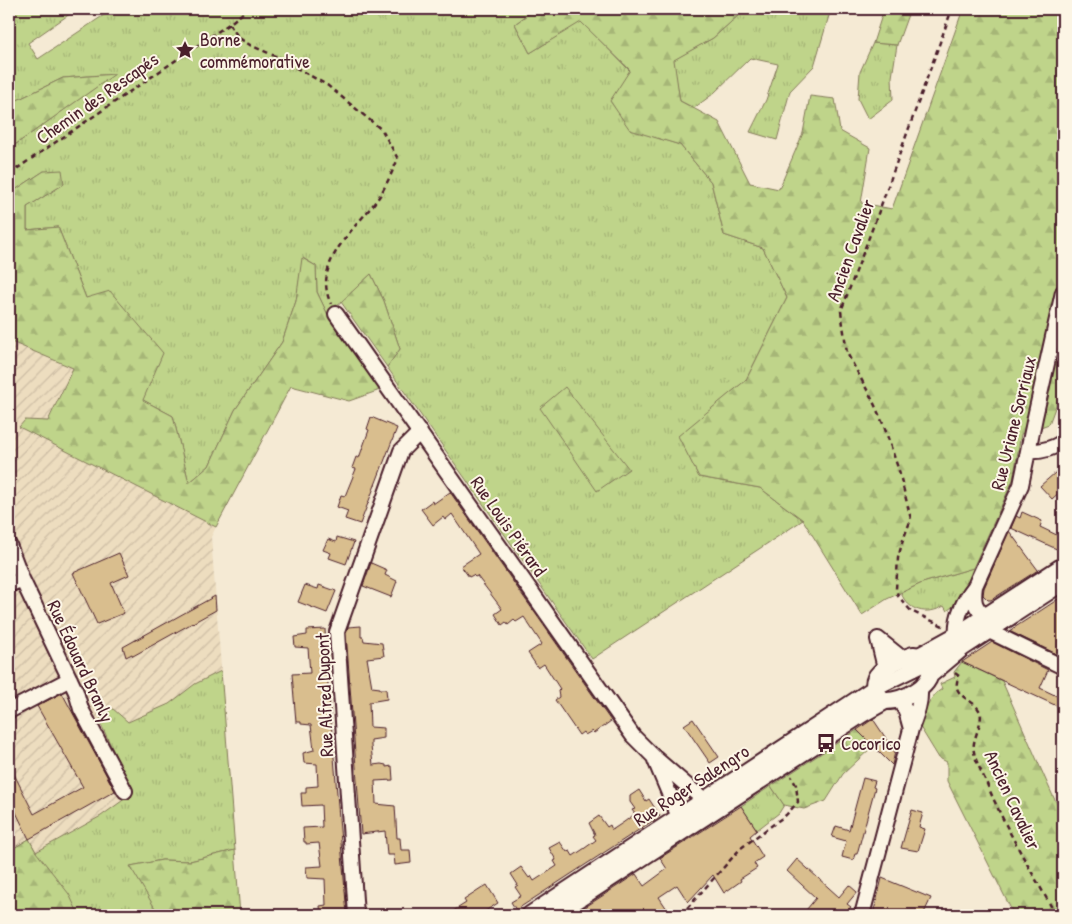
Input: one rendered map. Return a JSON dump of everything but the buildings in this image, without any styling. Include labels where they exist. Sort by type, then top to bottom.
[{"type":"main road","points":[[892,701],[879,696],[875,688],[874,680],[876,675],[885,668],[920,663],[962,648],[988,624],[1063,566]]},
{"type":"main road","points":[[920,663],[957,635],[988,624],[1063,582]]},
{"type":"main road","points":[[920,663],[928,681],[920,689]]},
{"type":"main road","name":"Rue Roger Salengro","points":[[530,915],[875,688]]},
{"type":"main road","name":"Rue Roger Salengro","points":[[554,915],[862,714],[920,689]]},
{"type":"street","name":"Rue Uriane Sorriaux","points":[[957,635],[958,617],[968,595],[975,586],[1022,486],[1063,292]]},
{"type":"street","name":"Rue Louis Piérard","points":[[336,314],[632,736],[692,790],[706,800]]},
{"type":"street","name":"Rue Alfred Dupont","points":[[356,915],[336,632],[401,451],[420,432]]},
{"type":"street","points":[[1028,451],[1036,452],[1049,449],[1063,442]]},
{"type":"street","name":"Rue Édouard Branly","points":[[9,545],[22,579],[70,679],[81,709],[125,791]]},
{"type":"street","points":[[875,688],[920,663],[1063,574]]},
{"type":"street","points":[[9,585],[22,579]]},
{"type":"street","points":[[975,586],[973,599],[988,624],[1063,667]]},
{"type":"street","points":[[885,668],[878,639],[920,663]]},
{"type":"street","points":[[9,710],[70,679]]},
{"type":"street","points":[[862,915],[911,729],[919,708],[920,689]]},
{"type":"street","points":[[892,701],[906,711],[911,729]]},
{"type":"street","name":"Rue Louis Piérard","points":[[654,757],[679,818]]},
{"type":"street","points":[[542,915],[753,777],[760,764]]},
{"type":"path","name":"Chemin des Rescapés","points":[[9,174],[229,24],[248,9]]},
{"type":"path","name":"Ancien Cavalier","points":[[940,623],[911,611],[898,596],[896,589],[898,558],[911,519],[899,471],[884,426],[872,399],[847,353],[841,311],[952,9]]},
{"type":"path","points":[[229,24],[244,42],[275,56],[327,85],[382,130],[398,159],[379,197],[344,240],[330,263],[325,278],[327,296],[336,314]]},
{"type":"path","name":"Ancien Cavalier","points":[[955,673],[959,676],[957,682],[961,695],[980,711],[981,718],[974,739],[974,753],[999,812],[1056,915]]},
{"type":"path","points":[[681,915],[741,848],[786,815],[798,802],[796,785],[784,765]]},
{"type":"shaded area","points":[[9,341],[73,368],[48,422],[25,420],[20,427],[216,527],[211,537],[240,915],[159,915],[101,816],[36,852],[29,840],[9,851]]},
{"type":"green space","points":[[9,9],[77,9],[28,43],[38,59],[113,9],[535,9],[515,24],[530,53],[581,21],[630,71],[630,129],[680,145],[711,182],[724,235],[763,248],[787,298],[746,380],[679,436],[699,477],[760,488],[803,520],[592,659],[387,367],[400,349],[384,301],[371,274],[328,315],[317,292],[316,266],[303,258],[296,301],[282,342],[235,410],[209,466],[189,483],[173,416],[143,400],[86,298],[58,227],[27,230],[27,207],[64,184],[44,171],[9,194],[9,149],[114,74],[63,78],[9,104]]},
{"type":"green space","points":[[535,9],[764,9],[740,14],[713,38],[674,60],[680,101],[719,122],[750,183],[779,189],[803,133],[810,96],[835,99],[840,131],[870,148],[861,203],[892,209],[963,9],[1063,9],[1063,386],[1049,424],[1021,434],[1013,480],[973,568],[922,583],[887,599],[862,615],[803,520],[760,488],[699,477],[678,436],[746,380],[787,298],[763,248],[724,235],[711,182],[680,145],[630,130],[610,101],[630,70],[581,22],[530,53],[515,24]]},
{"type":"green space","points":[[764,9],[831,9],[814,66],[790,91],[777,140],[750,132],[766,100],[778,64],[750,58],[713,94],[694,108],[680,101],[673,60],[713,38],[740,14]]},
{"type":"green space","points":[[884,9],[910,9],[897,45],[873,43]]},
{"type":"green space","points":[[873,43],[897,45],[892,77],[893,100],[868,119],[858,99],[860,72]]},
{"type":"green space","points":[[115,74],[9,149],[9,104],[63,78]]},
{"type":"green space","points":[[62,170],[64,184],[27,207],[27,230],[58,227],[86,298],[110,291],[163,353],[143,400],[173,416],[189,483],[209,466],[235,410],[282,342],[296,301],[302,258],[316,266],[317,292],[328,315],[380,390],[349,401],[291,386],[216,527],[19,427],[25,420],[48,421],[73,368],[9,341],[9,194],[44,171]]},
{"type":"green space","points":[[371,274],[384,301],[400,349],[387,367],[341,302]]},
{"type":"green space","points":[[565,387],[629,469],[597,491],[540,408]]},
{"type":"green space","points":[[973,568],[962,599],[947,611],[944,606],[931,611],[913,608],[901,593],[922,583]]},
{"type":"green space","points":[[962,662],[1002,681],[1063,815],[1063,915],[1014,915],[947,781],[947,762],[939,758],[920,727],[930,701],[942,689],[940,684],[955,677],[954,672]]},
{"type":"green space","points":[[221,671],[235,850],[190,861],[162,860],[131,866],[159,915],[9,915],[9,851],[29,839],[36,852],[101,816],[133,793],[99,720],[112,708],[128,722],[169,704],[195,684]]},
{"type":"green space","points":[[857,730],[873,746],[843,774],[826,801],[804,809],[784,805],[771,786]]},
{"type":"green space","points":[[771,786],[784,805],[779,813],[757,830],[741,806]]},
{"type":"green space","points":[[29,839],[36,852],[69,894],[79,915],[9,915],[9,851]]},
{"type":"green space","points":[[235,850],[240,915],[159,915],[130,866],[162,860],[190,861]]},
{"type":"place","name":"Borne commémorative","points":[[185,50]]},
{"type":"place","name":"Cocorico","points":[[826,743]]}]
